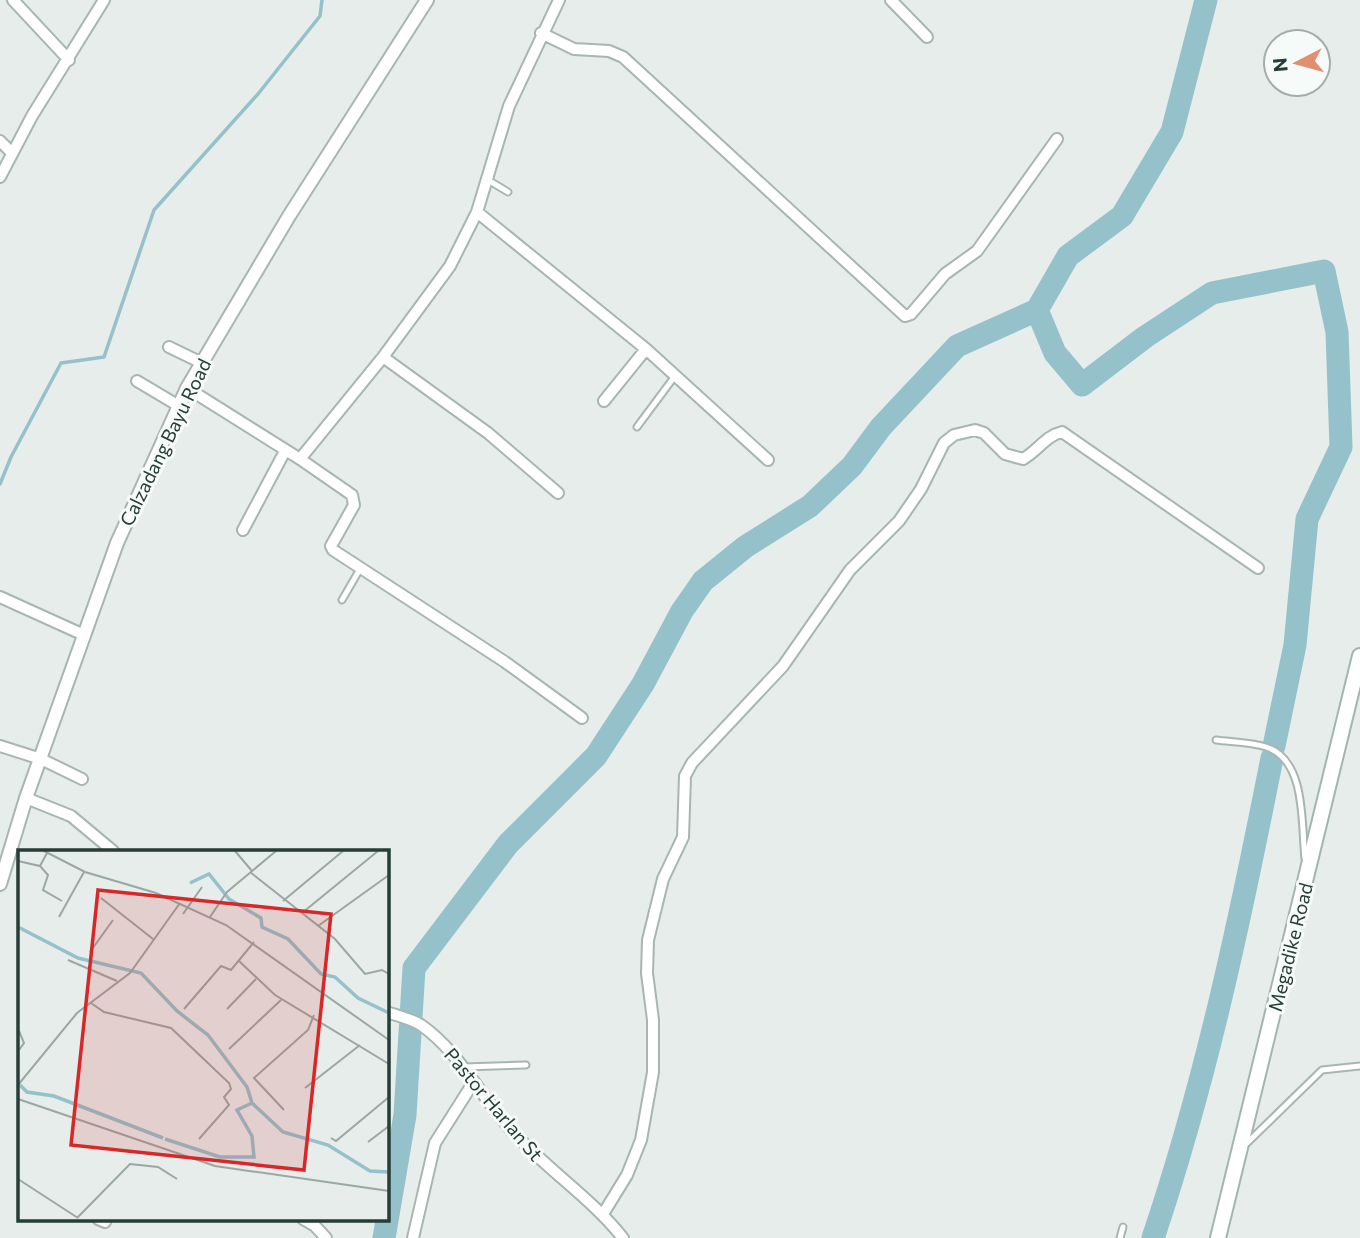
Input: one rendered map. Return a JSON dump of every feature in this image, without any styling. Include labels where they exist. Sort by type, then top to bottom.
[{"type":"main road","name":"Megadike Road","points":[[1218,1238],[1360,656]]},
{"type":"street","points":[[13,0],[69,60]]},
{"type":"street","points":[[0,177],[32,116],[104,0]]},
{"type":"street","name":"Calzadang Bayu Road","points":[[0,884],[26,798],[117,543],[187,388],[289,216],[427,0]]},
{"type":"street","points":[[300,459],[383,357],[450,265],[477,212],[485,178],[509,106],[541,33],[559,0]]},
{"type":"street","points":[[891,0],[927,37]]},
{"type":"street","points":[[541,33],[574,50],[609,51],[623,57],[905,316],[911,314],[945,274],[977,251],[1057,139]]},
{"type":"street","points":[[0,141],[12,153]]},
{"type":"street","points":[[477,212],[646,349],[768,460]]},
{"type":"street","points":[[169,347],[202,363]]},
{"type":"street","points":[[604,401],[646,349]]},
{"type":"street","points":[[383,357],[488,433],[558,493]]},
{"type":"street","points":[[137,381],[179,406]]},
{"type":"street","points":[[187,388],[352,495],[354,505],[331,546],[360,569],[505,662],[582,718]]},
{"type":"street","points":[[603,1214],[627,1175],[641,1140],[653,1072],[653,1020],[647,973],[648,940],[663,879],[683,837],[685,776],[702,751],[783,666],[850,570],[899,520],[921,489],[944,443],[954,435],[975,430],[984,433],[1013,459],[1023,459],[1049,437],[1062,432],[1075,437],[1258,568]]},
{"type":"street","points":[[243,530],[285,451]]},
{"type":"street","points":[[0,597],[84,635]]},
{"type":"street","points":[[0,746],[41,760],[82,779]]},
{"type":"street","points":[[26,798],[71,816],[112,850]]},
{"type":"street","name":"Pastor Harlan St","points":[[388,1012],[419,1024],[439,1039],[514,1133],[560,1179],[603,1214],[623,1238]]},
{"type":"street","points":[[413,1238],[435,1143],[473,1083]]},
{"type":"street","points":[[304,1220],[326,1238]]},
{"type":"lane","points":[[485,178],[508,192]]},
{"type":"lane","points":[[637,427],[675,376]]},
{"type":"lane","points":[[342,600],[360,569]]},
{"type":"lane","points":[[1216,740],[1266,747],[1281,755],[1291,767],[1296,782],[1307,880]]},
{"type":"lane","points":[[461,1067],[526,1065]]},
{"type":"lane","points":[[1240,1149],[1259,1134],[1322,1070],[1360,1066]]},
{"type":"lane","points":[[1120,1238],[1123,1227]]},
{"type":"waterway","points":[[0,484],[11,457],[61,363],[104,357],[154,210],[258,94],[320,16],[322,0]]},
{"type":"waterway","points":[[1206,0],[1172,132],[1122,216],[1068,256],[1037,310],[1055,353],[1082,385],[1145,337],[1212,293],[1324,271],[1337,332],[1341,447],[1307,519],[1295,645],[1274,746]]},
{"type":"waterway","points":[[388,1215],[405,1115],[414,968],[508,844],[596,756],[643,684],[682,611],[703,581],[745,547],[810,506],[852,466],[881,427],[957,346],[1037,310]]},
{"type":"waterway","points":[[1153,1238],[1206,1060],[1272,758]]},
{"type":"waterway","points":[[384,1238],[387,1220]]}]
